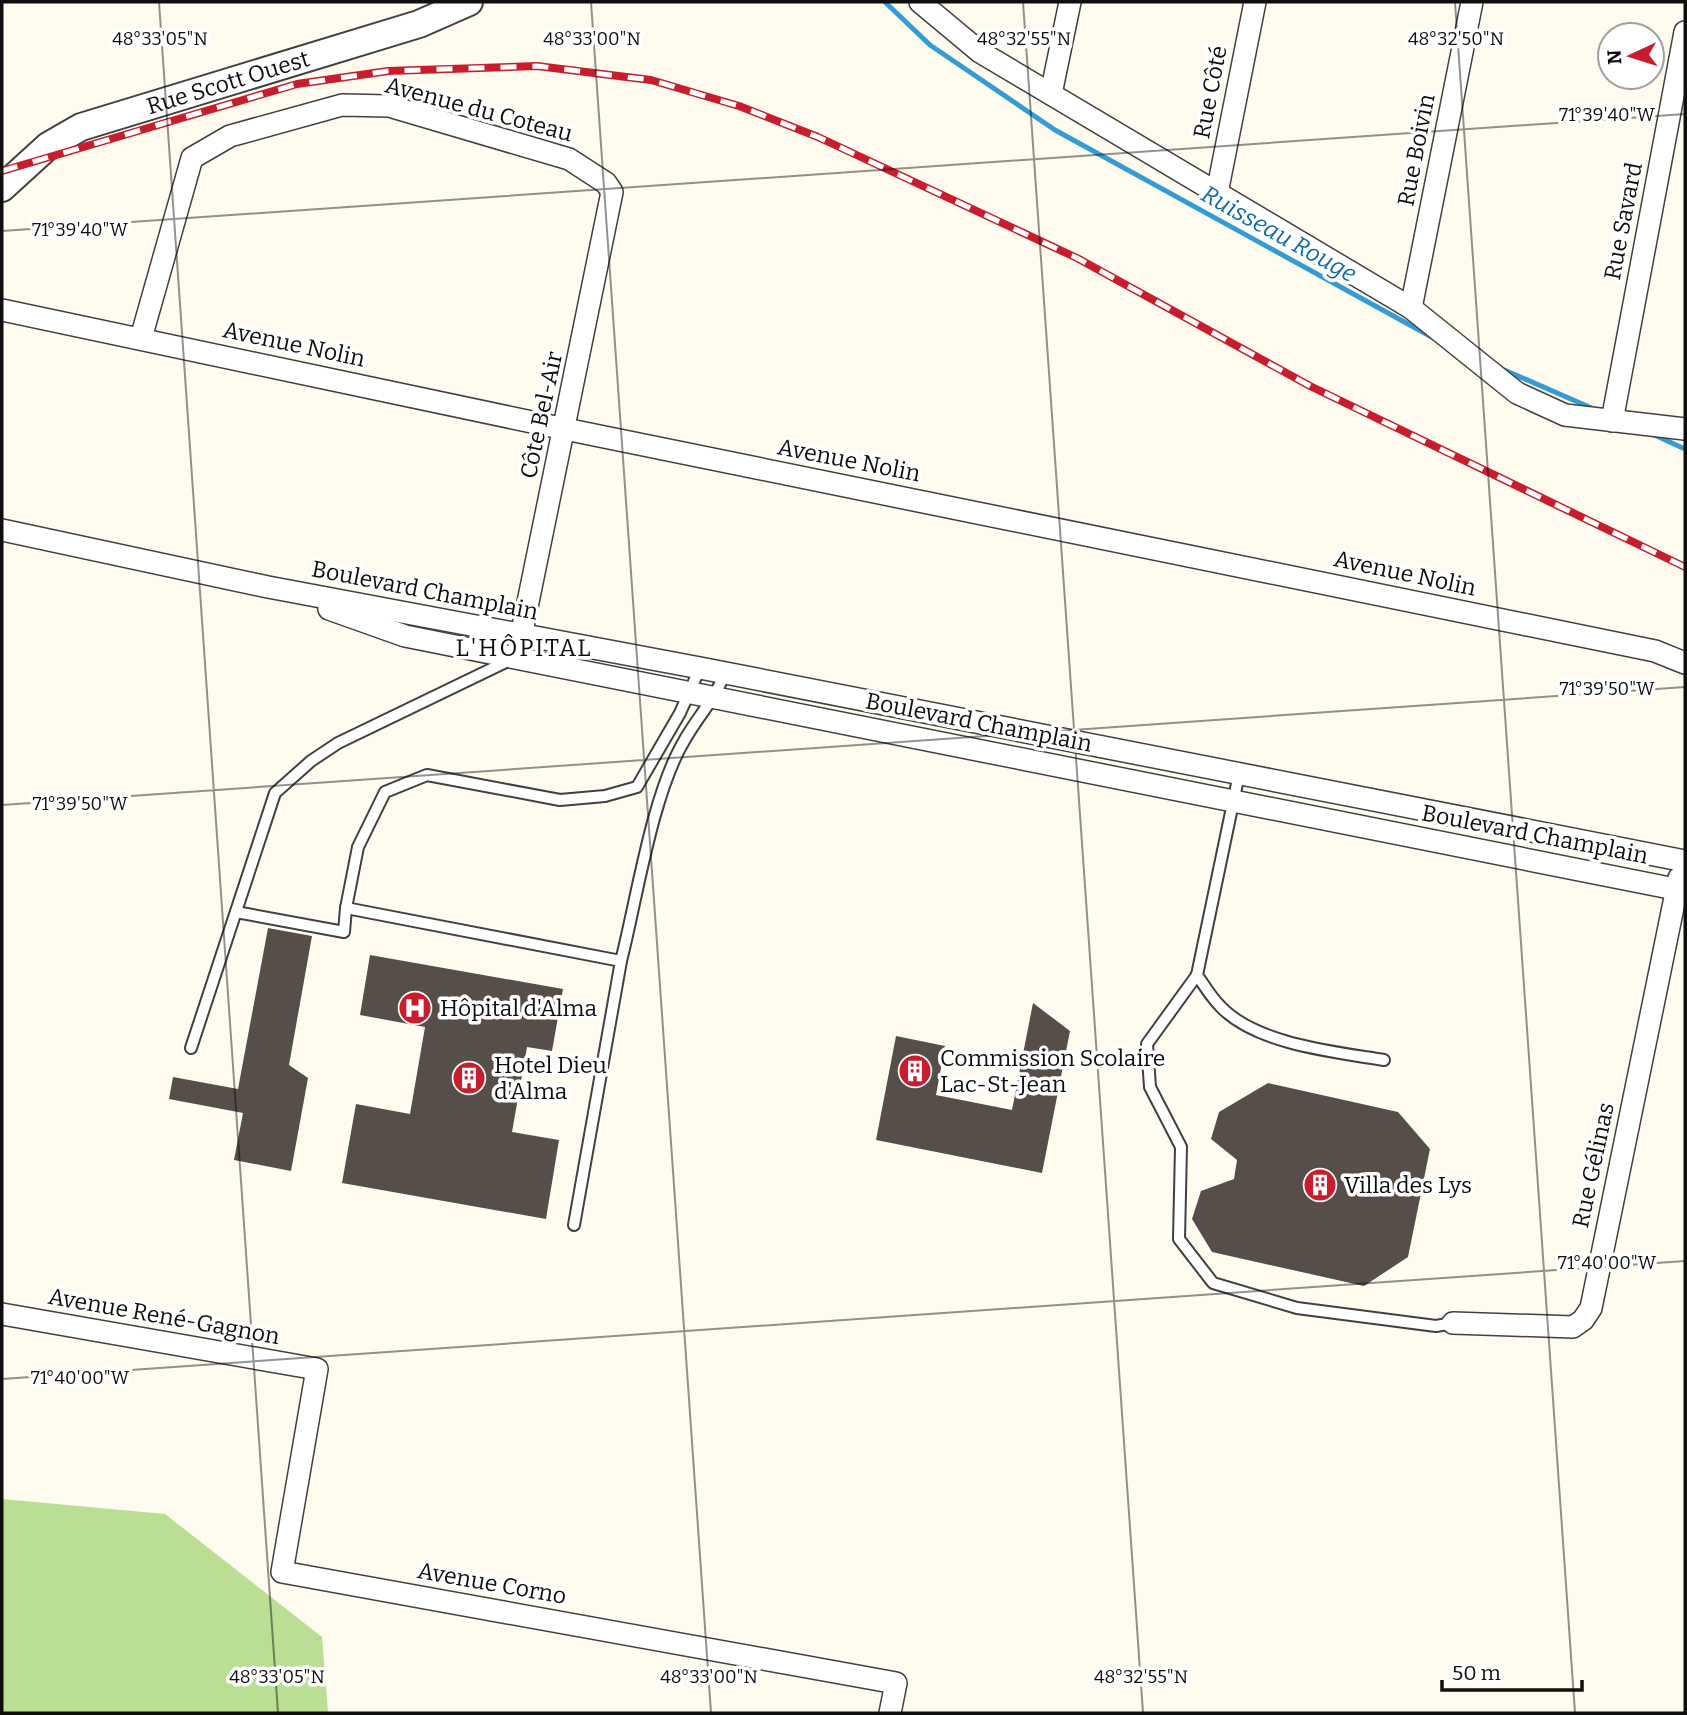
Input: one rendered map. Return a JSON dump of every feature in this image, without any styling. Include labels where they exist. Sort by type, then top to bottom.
[{"type":"street","name":"Rue Scott Ouest","points":[[2,188],[48,146],[81,127],[419,23],[469,2]]},
{"type":"street","points":[[920,2],[980,52],[1411,308],[1517,393],[1565,415],[1685,429]]},
{"type":"street","points":[[1051,94],[1070,2]]},
{"type":"street","name":"Rue Côté","points":[[1217,193],[1255,2]]},
{"type":"street","name":"Rue Boivin","points":[[1411,308],[1472,2]]},
{"type":"street","name":"Rue Savard","points":[[1612,421],[1685,32]]},
{"type":"street","name":"Avenue du Coteau","points":[[141,338],[192,158],[230,136],[342,105],[388,106],[569,159],[606,183]]},
{"type":"street","name":"Côte Bel-Air","points":[[516,657],[612,192],[606,183]]},
{"type":"street","name":"Avenue Nolin","points":[[2,310],[565,429],[1656,651],[1685,663]]},
{"type":"street","name":"Boulevard Champlain","points":[[2,530],[268,587],[1684,857]]},
{"type":"street","name":"Boulevard Champlain","points":[[268,587],[405,636],[1681,890]]},
{"type":"street","points":[[1681,890],[1684,857]]},
{"type":"street","name":"Rue Gélinas","points":[[1453,1323],[1573,1327],[1583,1320],[1591,1308],[1681,890]]},
{"type":"street","name":"Avenue René-Gagnon","points":[[2,1314],[317,1369]]},
{"type":"street","name":"Avenue Corno","points":[[317,1369],[282,1572],[896,1683],[890,1713]]},
{"type":"lane","points":[[191,1048],[275,793],[310,761],[338,743],[516,657]]},
{"type":"lane","points":[[236,912],[344,932],[358,846],[385,792],[427,775],[560,800],[605,796],[637,787],[700,668]]},
{"type":"lane","points":[[574,1225],[621,961],[661,798],[684,741],[716,696],[725,673]]},
{"type":"lane","points":[[1239,774],[1197,975],[1147,1044],[1150,1087],[1181,1147],[1179,1239],[1213,1283],[1297,1308],[1436,1326],[1453,1323]]},
{"type":"lane","points":[[346,908],[621,961]]},
{"type":"lane","points":[[1197,975],[1221,1007],[1256,1031],[1317,1049],[1384,1060]]},
{"type":"green space","points":[[2,1499],[165,1514],[322,1637],[328,1713],[2,1713]]},
{"type":"building","points":[[268,928],[312,936],[289,1065],[308,1078],[291,1171],[234,1160],[243,1113],[169,1099],[173,1077],[238,1089]]},
{"type":"building","name":"Hotel Dieu d'Alma","points":[[370,955],[563,989],[552,1051],[527,1047],[512,1132],[559,1140],[546,1219],[342,1183],[356,1104],[410,1114],[425,1027],[360,1015]]},
{"type":"building","name":"Commission Scolaire Lac-St-Jean","points":[[1033,1003],[1070,1031],[1042,1173],[876,1140],[896,1036],[945,1046],[936,1095],[1012,1110]]},
{"type":"building","name":"Villa des Lys","points":[[1268,1083],[1398,1112],[1430,1149],[1408,1257],[1364,1286],[1212,1252],[1192,1219],[1201,1191],[1234,1179],[1237,1160],[1211,1139],[1219,1112]]},
{"type":"waterway","name":"Ruisseau Rouge","points":[[885,2],[930,45],[1055,130],[1439,341]]},
{"type":"waterway","name":"Ruisseau Rouge","points":[[1502,369],[1596,410]]},
{"type":"waterway","name":"Ruisseau Rouge","points":[[1650,433],[1685,449]]},
{"type":"railway","points":[[2,171],[297,84],[388,71],[537,66],[651,80],[739,106],[818,137],[1077,258],[1310,386],[1685,567]]},
{"type":"place","name":"Hôpital d'Alma","points":[[415,1008]]},
{"type":"place","name":"Commission Scolaire Lac-St-Jean","points":[[915,1071]]},
{"type":"place","name":"Hotel Dieu d'Alma","points":[[469,1078]]},
{"type":"place","name":"Villa des Lys","points":[[1320,1185]]},
{"type":"district","name":"L'HÔPITAL","points":[[524,648]]}]
